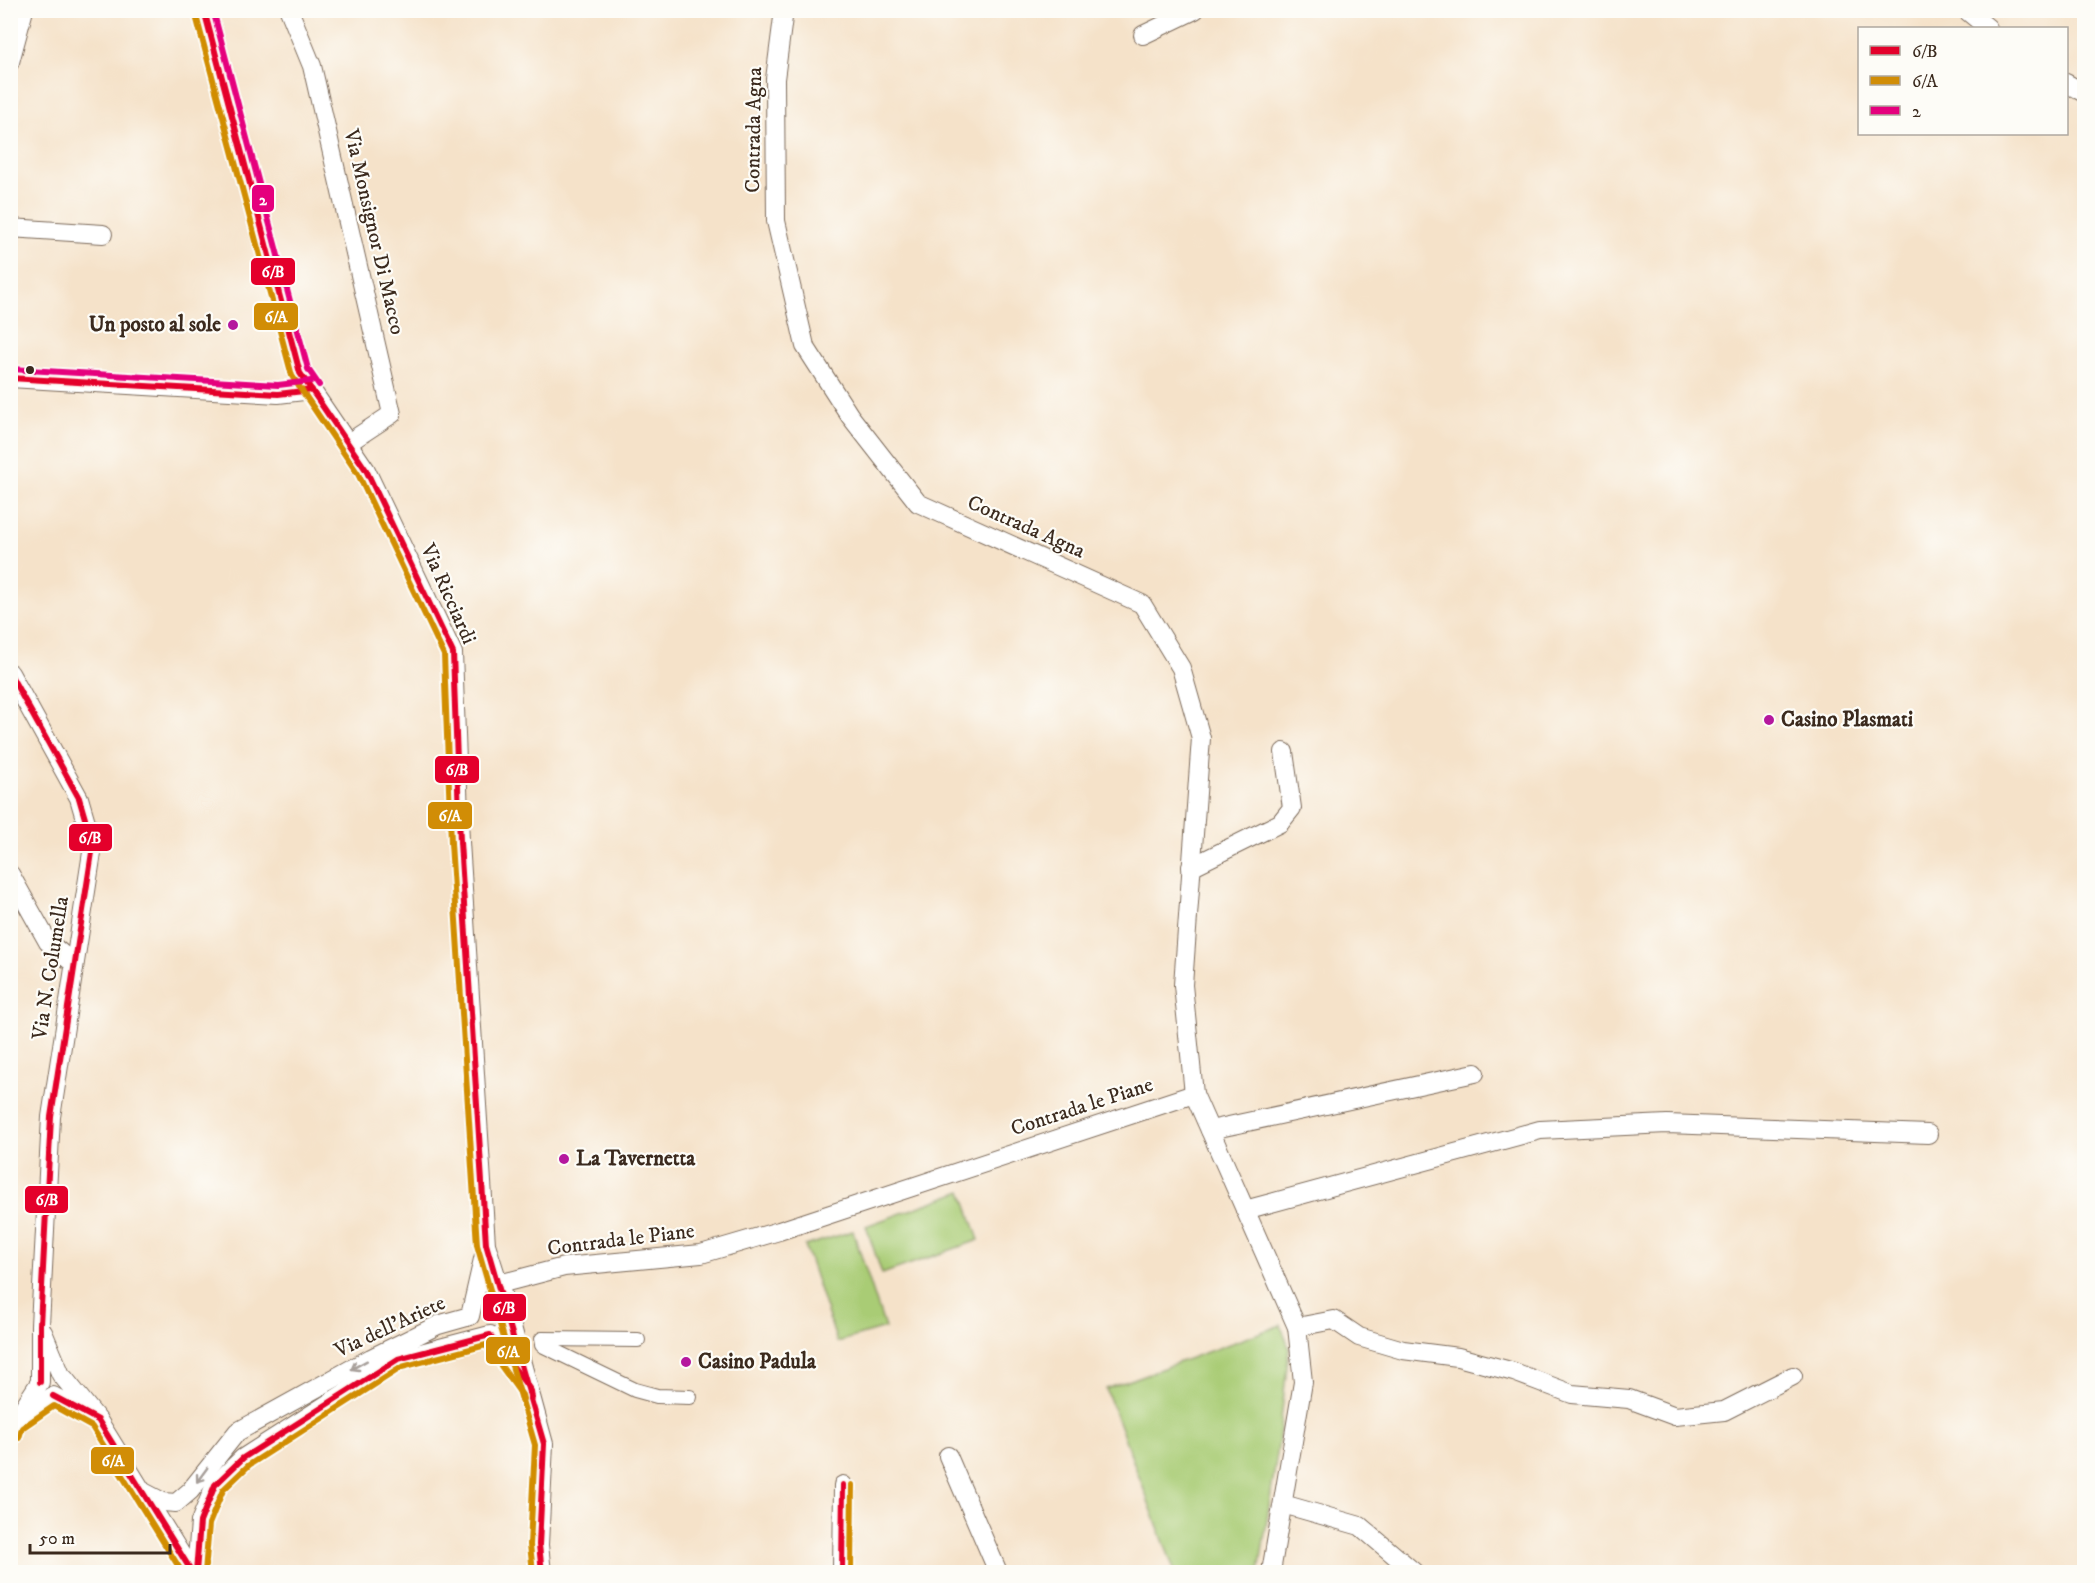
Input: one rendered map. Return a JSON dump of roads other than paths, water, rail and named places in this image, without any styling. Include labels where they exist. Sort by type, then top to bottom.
[{"type":"street","points":[[11,55],[24,10]]},
{"type":"street","name":"Via Ricciardi","points":[[204,10],[300,373],[366,470],[453,653],[461,854],[486,1244]]},
{"type":"street","name":"Via Monsignor Di Macco","points":[[289,10],[312,66],[392,414],[348,443]]},
{"type":"street","name":"Contrada Agna","points":[[784,10],[775,79],[776,221],[805,346],[850,416],[918,503],[1142,604],[1181,668],[1201,738],[1183,986],[1194,1094]]},
{"type":"street","points":[[1143,35],[1195,10]]},
{"type":"street","points":[[1966,10],[1987,27]]},
{"type":"street","points":[[2068,84],[2085,93]]},
{"type":"street","points":[[10,228],[103,234]]},
{"type":"street","points":[[10,378],[278,394],[312,390]]},
{"type":"street","name":"Via N. Columella","points":[[10,673],[79,798],[93,846],[51,1117],[40,1325],[40,1382]]},
{"type":"street","points":[[1191,867],[1280,823],[1292,808],[1284,752]]},
{"type":"street","points":[[10,874],[48,942],[74,964]]},
{"type":"street","points":[[1210,1130],[1475,1073]]},
{"type":"street","points":[[1194,1094],[1297,1327],[1303,1382],[1271,1572]]},
{"type":"street","name":"Contrada le Piane","points":[[499,1284],[564,1267],[701,1254],[779,1231],[1194,1094]]},
{"type":"street","points":[[1245,1210],[1540,1130],[1667,1124],[1928,1134]]},
{"type":"street","points":[[486,1244],[510,1316],[544,1444],[539,1545],[542,1572]]},
{"type":"street","name":"Via dell'Ariete","points":[[142,1491],[163,1502],[176,1503],[190,1491],[237,1432],[371,1358],[438,1325],[470,1316],[486,1244]]},
{"type":"street","points":[[490,1335],[504,1329],[510,1316],[504,1302],[490,1296],[476,1302],[470,1316],[476,1329],[490,1335],[531,1391]]},
{"type":"street","points":[[1297,1327],[1334,1320],[1359,1336],[1403,1350],[1458,1357],[1514,1372],[1572,1394],[1629,1399],[1675,1416],[1724,1411],[1793,1376]]},
{"type":"street","points":[[40,1325],[63,1376],[98,1420],[194,1572]]},
{"type":"street","name":"Via dell'Ariete","points":[[194,1572],[200,1522],[215,1485],[243,1458],[398,1359],[490,1335]]},
{"type":"street","points":[[638,1340],[542,1342],[635,1390],[657,1396],[690,1397]]},
{"type":"street","points":[[12,1429],[47,1373],[54,1371],[63,1376]]},
{"type":"street","points":[[12,1429],[63,1390],[63,1376]]},
{"type":"street","points":[[40,1382],[45,1393],[98,1420]]},
{"type":"street","points":[[948,1456],[998,1572]]},
{"type":"street","points":[[842,1572],[843,1485]]},
{"type":"street","points":[[1283,1504],[1360,1526],[1414,1572]]},
{"type":"place","name":"Un posto al sole","points":[[233,325]]},
{"type":"place","name":"Casino Plasmati","points":[[1769,720]]},
{"type":"place","name":"La Tavernetta","points":[[564,1159]]},
{"type":"place","name":"Casino Padula","points":[[686,1362]]}]
